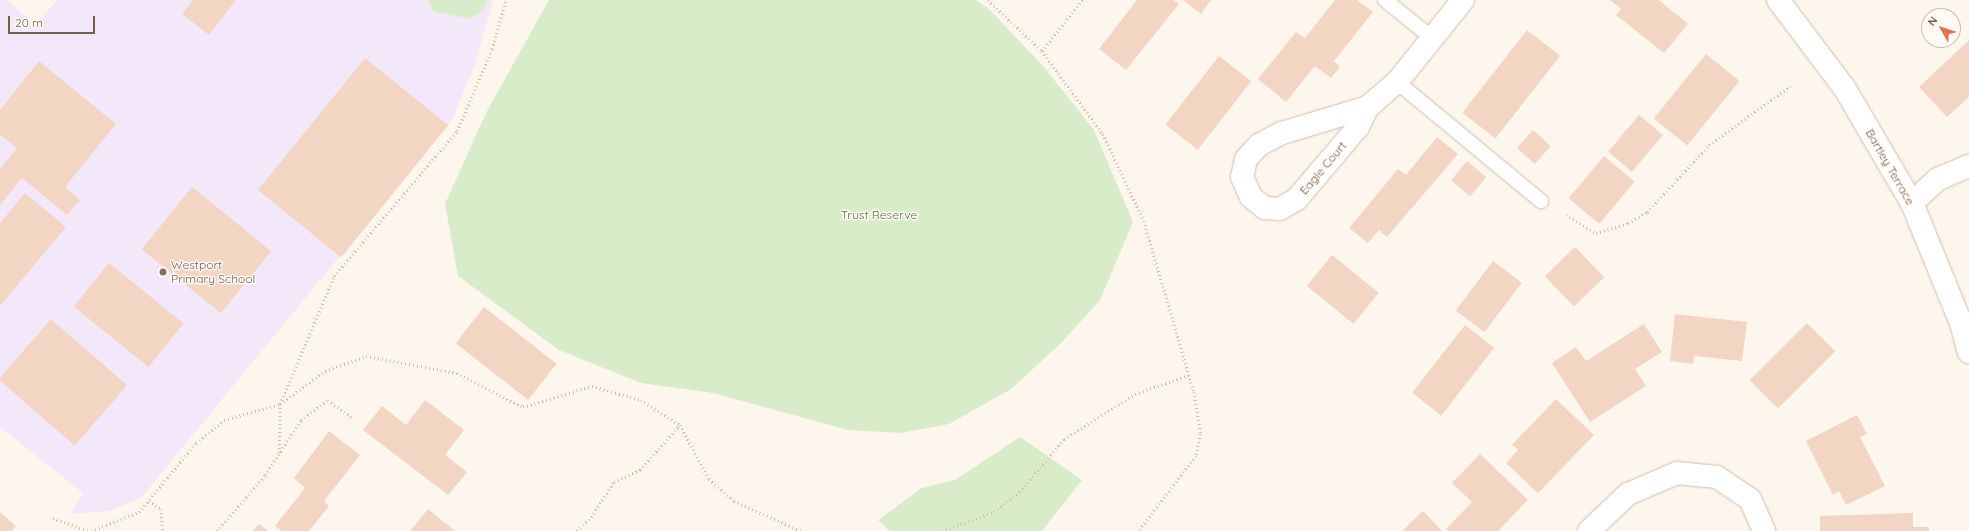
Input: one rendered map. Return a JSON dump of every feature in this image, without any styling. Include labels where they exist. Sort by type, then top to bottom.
[{"type":"street","name":"Eagle Court","points":[[1368,107],[1282,133],[1260,145],[1246,159],[1242,177],[1251,197],[1265,208],[1280,209],[1297,199],[1358,127],[1368,107],[1397,82],[1463,0]]},
{"type":"street","name":"Bartley Terrace","points":[[1778,0],[1845,89],[1912,203],[1961,323],[1969,352]]},
{"type":"street","points":[[1912,203],[1938,179],[1969,166]]},
{"type":"street","points":[[1588,531],[1628,494],[1677,472],[1717,477],[1750,499],[1764,531]]},
{"type":"lane","points":[[1385,0],[1432,38]]},
{"type":"lane","points":[[1397,82],[1541,201]]},
{"type":"path","points":[[279,453],[280,404],[334,276],[457,131],[492,49],[506,0]]},
{"type":"path","points":[[988,0],[1042,51],[1103,134],[1144,221],[1189,375],[1201,434],[1196,456],[1139,531]]},
{"type":"path","points":[[1042,51],[1082,0]]},
{"type":"path","points":[[1566,215],[1596,233],[1628,223],[1647,212],[1709,145],[1792,85]]},
{"type":"path","points":[[53,518],[90,531],[139,512],[196,442],[224,420],[280,404],[325,371],[366,356],[457,373],[523,407],[592,386],[641,400],[680,426],[709,479],[729,496],[801,531]]},
{"type":"path","points":[[942,531],[994,512],[1022,489],[1064,439],[1115,406],[1135,394],[1189,375]]},
{"type":"path","points":[[217,531],[279,453],[301,420],[328,400],[353,418]]},
{"type":"path","points":[[577,531],[591,518],[614,482],[640,470],[680,426]]},
{"type":"path","points":[[149,500],[161,509],[163,531]]},
{"type":"shaded area","name":"Westport Primary School","points":[[0,0],[6,0],[36,24],[57,0],[493,0],[476,62],[453,118],[142,497],[110,511],[70,514],[83,493],[0,427]]},
{"type":"green space","points":[[428,0],[487,0],[483,10],[470,19],[433,11]]},
{"type":"green space","name":"Trust Reserve","points":[[549,0],[976,0],[990,10],[1044,67],[1094,130],[1133,222],[1100,300],[1062,342],[1011,389],[949,424],[901,433],[848,430],[713,393],[641,383],[559,350],[458,276],[445,204],[486,113]]},
{"type":"green space","points":[[1020,437],[1082,480],[1042,531],[890,531],[878,520],[922,488],[955,480]]},
{"type":"building","points":[[193,0],[236,0],[209,35],[182,14]]},
{"type":"building","points":[[1137,0],[1173,0],[1179,4],[1126,70],[1099,49]]},
{"type":"building","points":[[1183,0],[1211,0],[1201,14]]},
{"type":"building","points":[[1335,0],[1357,0],[1373,12],[1334,61],[1340,67],[1331,78],[1315,66],[1286,102],[1258,79],[1296,32],[1305,38]]},
{"type":"building","points":[[1610,0],[1659,0],[1688,24],[1664,53],[1616,15],[1621,9]]},
{"type":"building","points":[[1527,30],[1560,56],[1495,139],[1462,113]]},
{"type":"building","points":[[1969,40],[1969,97],[1947,117],[1919,87]]},
{"type":"building","points":[[1706,54],[1739,81],[1687,146],[1654,119]]},
{"type":"building","points":[[1219,56],[1251,81],[1198,150],[1165,125]]},
{"type":"building","points":[[365,58],[448,125],[341,257],[258,190]]},
{"type":"building","points":[[39,61],[116,124],[65,187],[80,200],[67,215],[22,178],[0,205],[0,169],[17,148],[0,135],[0,110]]},
{"type":"building","points":[[1639,115],[1663,135],[1632,172],[1608,152]]},
{"type":"building","points":[[1533,130],[1551,146],[1535,164],[1517,148]]},
{"type":"building","points":[[1437,137],[1458,154],[1387,237],[1379,230],[1368,243],[1349,228],[1398,169],[1406,175]]},
{"type":"building","points":[[1604,156],[1635,182],[1599,224],[1569,198]]},
{"type":"building","points":[[1467,161],[1486,177],[1470,196],[1451,180]]},
{"type":"building","points":[[192,187],[271,251],[221,313],[142,249]]},
{"type":"building","points":[[25,193],[66,227],[0,306],[0,223]]},
{"type":"building","points":[[1575,247],[1604,277],[1574,306],[1545,276]]},
{"type":"building","points":[[1332,255],[1379,293],[1353,324],[1307,286]]},
{"type":"building","points":[[1493,261],[1522,283],[1484,332],[1456,311]]},
{"type":"building","points":[[109,263],[184,323],[148,367],[74,307]]},
{"type":"building","points":[[484,307],[556,364],[528,400],[456,343]]},
{"type":"building","points":[[1675,314],[1747,322],[1742,361],[1694,356],[1693,364],[1670,361]]},
{"type":"building","points":[[51,319],[127,385],[75,446],[0,381],[0,378]]},
{"type":"building","points":[[1807,323],[1835,351],[1778,409],[1750,380]]},
{"type":"building","points":[[1644,324],[1662,352],[1635,369],[1646,386],[1590,422],[1552,363],[1576,347],[1586,361]]},
{"type":"building","points":[[1465,325],[1494,348],[1441,416],[1412,393]]},
{"type":"building","points":[[1556,399],[1594,435],[1538,493],[1506,463],[1518,450],[1512,445]]},
{"type":"building","points":[[425,400],[464,430],[445,455],[467,472],[448,495],[363,430],[382,406],[406,425]]},
{"type":"building","points":[[1857,415],[1867,434],[1860,437],[1885,486],[1846,505],[1839,491],[1833,495],[1806,441]]},
{"type":"building","points":[[329,431],[360,455],[324,501],[329,506],[309,531],[282,531],[275,526],[305,488],[294,478]]},
{"type":"building","points":[[1480,454],[1528,500],[1498,531],[1448,531],[1446,529],[1472,502],[1452,483]]},
{"type":"building","points":[[428,509],[455,531],[410,531]]},
{"type":"building","points":[[1423,511],[1442,531],[1402,531]]},
{"type":"building","points":[[0,512],[16,526],[12,531],[0,531]]},
{"type":"building","points":[[1913,513],[1913,527],[1929,527],[1929,531],[1820,531],[1820,516]]},
{"type":"building","points":[[259,524],[268,531],[253,531]]},
{"type":"place","name":"Westport Primary School","points":[[163,272]]}]
